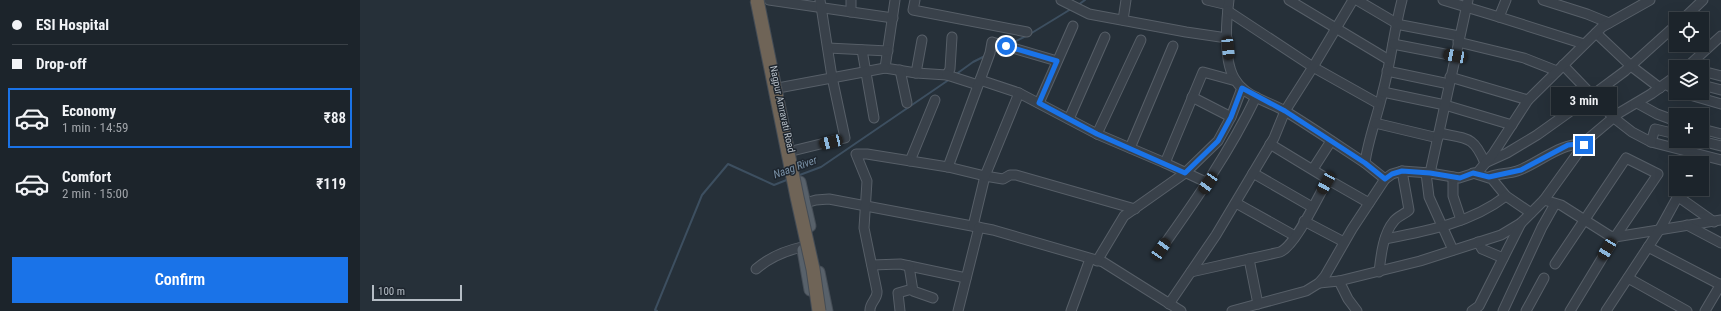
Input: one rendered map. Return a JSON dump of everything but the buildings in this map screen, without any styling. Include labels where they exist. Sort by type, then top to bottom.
[{"type":"highway","points":[[757,0],[813,269],[819,311]]},
{"type":"main road","name":"Nagpur Amravati Road","points":[[753,0],[800,204],[827,311]]},
{"type":"main road","name":"Nagpur Amravati Road","points":[[762,0],[778,88],[792,151],[794,178]]},
{"type":"main road","name":"Nagpur Amravati Road","points":[[800,204],[802,247],[814,311]]},
{"type":"street","points":[[769,0],[821,4],[851,12],[893,18]]},
{"type":"street","points":[[851,0],[851,12]]},
{"type":"street","points":[[885,68],[895,0]]},
{"type":"street","points":[[915,0],[913,10],[1027,32]]},
{"type":"street","points":[[1061,0],[1088,14],[1227,38]]},
{"type":"street","points":[[1124,20],[1126,0]]},
{"type":"street","points":[[1207,0],[1228,5],[1313,67],[1380,104]]},
{"type":"street","points":[[1290,0],[1389,60]]},
{"type":"street","points":[[1170,304],[1254,173],[1270,144],[1285,111],[1313,67],[1352,0]]},
{"type":"street","points":[[1357,0],[1396,23],[1459,39],[1560,68],[1592,95],[1614,118],[1632,132],[1651,142],[1721,160]]},
{"type":"street","points":[[1365,163],[1383,92],[1396,23],[1402,0]]},
{"type":"street","points":[[1443,0],[1467,3],[1499,17],[1584,44]]},
{"type":"street","points":[[1499,17],[1506,0]]},
{"type":"street","points":[[1543,0],[1587,14],[1609,23]]},
{"type":"street","points":[[1232,311],[1306,291],[1319,283],[1325,276],[1344,242],[1385,179],[1392,174],[1402,171],[1460,178],[1478,172],[1494,154],[1528,100],[1596,33],[1609,23],[1649,0]]},
{"type":"street","points":[[1690,12],[1703,0]]},
{"type":"street","points":[[1454,250],[1429,197],[1428,173],[1439,135],[1467,3]]},
{"type":"street","points":[[792,151],[845,138],[832,77],[821,4]]},
{"type":"street","points":[[1072,311],[1094,260],[1124,216],[1185,173],[1218,141],[1231,117],[1239,84],[1230,70],[1226,29],[1228,5]]},
{"type":"street","points":[[948,167],[990,54],[995,26]]},
{"type":"street","points":[[1039,103],[1073,26]]},
{"type":"street","points":[[1485,163],[1507,153],[1537,135],[1631,66],[1669,32]]},
{"type":"street","points":[[1596,33],[1631,66],[1662,86],[1669,88]]},
{"type":"street","points":[[952,37],[950,69],[952,77]]},
{"type":"street","points":[[1069,119],[1105,37]]},
{"type":"street","points":[[916,73],[922,40]]},
{"type":"street","points":[[1097,134],[1141,40]]},
{"type":"street","points":[[1695,60],[1719,40]]},
{"type":"street","points":[[992,42],[1057,61]]},
{"type":"street","points":[[1393,44],[1455,56]]},
{"type":"street","points":[[1130,148],[1173,46]]},
{"type":"street","points":[[828,48],[888,51]]},
{"type":"street","points":[[862,50],[874,118]]},
{"type":"street","points":[[778,88],[885,68],[979,82],[1019,93],[1097,134],[1208,183]]},
{"type":"street","points":[[900,70],[906,103]]},
{"type":"street","points":[[1387,71],[1450,80],[1528,100]]},
{"type":"street","points":[[1165,163],[1203,72],[1239,84],[1256,97],[1285,111],[1365,163],[1385,179]]},
{"type":"street","points":[[1709,73],[1721,76]]},
{"type":"street","points":[[1319,283],[1339,281],[1379,272],[1420,261],[1501,235],[1521,223],[1544,200],[1588,139],[1614,118],[1669,81]]},
{"type":"street","points":[[1709,87],[1721,90]]},
{"type":"street","points":[[1383,92],[1445,105],[1512,125]]},
{"type":"street","points":[[958,311],[966,278],[985,176],[1019,93]]},
{"type":"street","points":[[1192,97],[1231,117]]},
{"type":"street","points":[[1161,249],[1208,183],[1241,127],[1256,97]]},
{"type":"street","points":[[910,161],[936,100]]},
{"type":"street","points":[[1707,100],[1721,104]]},
{"type":"street","points":[[1638,103],[1657,114],[1669,118]]},
{"type":"street","points":[[1375,123],[1473,142],[1480,150],[1485,163]]},
{"type":"street","points":[[1651,142],[1655,129],[1669,132]]},
{"type":"street","points":[[1709,131],[1721,134]]},
{"type":"street","points":[[1313,169],[1331,141]]},
{"type":"street","points":[[1709,143],[1721,146]]},
{"type":"street","points":[[1270,144],[1313,169],[1327,180],[1337,184],[1369,203]]},
{"type":"street","points":[[1489,177],[1521,170],[1568,145],[1584,145]]},
{"type":"street","points":[[870,311],[871,304],[878,296],[864,228],[867,206],[867,181],[856,154],[948,167],[1003,179],[1010,174],[1016,175],[1135,209]]},
{"type":"street","points":[[1555,264],[1626,158],[1658,174],[1615,237],[1570,311]]},
{"type":"street","points":[[1379,272],[1385,238],[1394,221],[1409,210],[1402,171]]},
{"type":"street","points":[[1254,173],[1312,208]]},
{"type":"street","points":[[1473,173],[1489,177],[1506,196],[1531,213]]},
{"type":"street","points":[[1453,177],[1453,196],[1461,220]]},
{"type":"street","points":[[1191,272],[1284,250],[1295,236],[1327,180]]},
{"type":"street","points":[[1385,238],[1442,226],[1461,220],[1496,203],[1506,196]]},
{"type":"street","points":[[1606,311],[1660,228],[1678,197],[1718,221]]},
{"type":"street","points":[[800,204],[816,200],[829,199],[867,206],[976,227],[1103,262],[1180,311]]},
{"type":"street","points":[[1544,200],[1561,206],[1610,236],[1615,237],[1660,228],[1718,221]]},
{"type":"street","points":[[1236,203],[1295,236]]},
{"type":"street","points":[[1503,311],[1542,227],[1555,204]]},
{"type":"street","points":[[1304,220],[1344,242]]},
{"type":"street","points":[[1476,309],[1521,223]]},
{"type":"street","points":[[1687,225],[1721,243]]},
{"type":"street","points":[[1478,242],[1482,248],[1503,258]]},
{"type":"street","points":[[756,269],[763,263],[784,251],[802,247]]},
{"type":"street","points":[[1648,247],[1721,285],[1708,310]]},
{"type":"street","points":[[1249,259],[1258,304]]},
{"type":"street","points":[[872,265],[891,264],[909,266],[966,278]]},
{"type":"street","points":[[909,266],[912,290]]},
{"type":"street","points":[[1526,311],[1544,278]]},
{"type":"street","points":[[1628,278],[1687,311]]},
{"type":"street","points":[[1339,281],[1348,299],[1357,311]]},
{"type":"street","points":[[900,311],[898,293],[912,290],[932,298]]},
{"type":"waterway","name":"Naag River","points":[[1078,5],[1085,0]]},
{"type":"waterway","name":"Naag River","points":[[1030,34],[1071,9]]},
{"type":"waterway","name":"Naag River","points":[[1010,44],[1026,36]]},
{"type":"waterway","name":"Naag River","points":[[992,52],[1001,48]]},
{"type":"waterway","name":"Naag River","points":[[955,75],[973,62],[985,56]]},
{"type":"waterway","name":"Naag River","points":[[797,176],[821,167],[950,79]]},
{"type":"waterway","name":"Naag River","points":[[657,311],[655,310],[702,195],[728,164],[774,185],[789,179]]},
{"type":"route","points":[[1006,46],[1057,61],[1039,103],[1097,134],[1185,173],[1218,141],[1231,117],[1242,88],[1256,97],[1285,111],[1365,163],[1385,179],[1392,174],[1402,171],[1430,173],[1460,178],[1473,173],[1489,177],[1521,170],[1568,145],[1584,145]]}]
